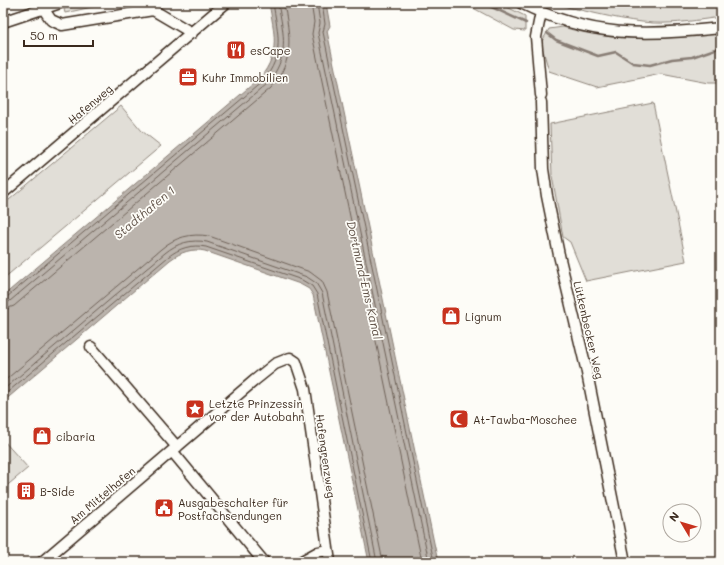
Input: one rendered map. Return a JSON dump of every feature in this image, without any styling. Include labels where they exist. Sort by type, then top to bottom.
[{"type":"street","points":[[3,22],[27,9],[43,8],[60,3]]},
{"type":"street","name":"Hafenweg","points":[[3,193],[226,3]]},
{"type":"street","points":[[521,3],[575,24],[627,33],[675,33],[721,28]]},
{"type":"street","points":[[43,8],[51,20],[62,25],[153,10],[192,33]]},
{"type":"street","name":"Lütkenbecker Weg","points":[[541,12],[536,37],[541,98],[543,169],[547,196],[587,376],[625,562]]},
{"type":"street","points":[[91,347],[264,562]]},
{"type":"street","name":"Am Mittelhafen","points":[[45,561],[275,364],[290,358]]},
{"type":"street","name":"Hafengrenzweg","points":[[290,358],[296,362],[304,390],[330,562]]},
{"type":"street","points":[[300,562],[318,552],[328,550]]},
{"type":"shaded area","points":[[86,3],[110,3],[65,13],[64,9]]},
{"type":"shaded area","points":[[464,3],[499,3],[525,16],[525,31],[514,30]]},
{"type":"shaded area","points":[[560,3],[721,3],[721,17],[679,22],[653,23],[567,7]]},
{"type":"shaded area","points":[[563,27],[602,36],[622,38],[682,37],[721,32],[721,83],[708,83],[661,74],[597,87],[549,71],[541,43],[549,29]]},
{"type":"shaded area","points":[[653,103],[686,261],[586,281],[570,242],[563,237],[552,176],[550,124]]},
{"type":"shaded area","points":[[121,106],[142,131],[161,146],[3,279],[3,205]]},
{"type":"shaded area","points":[[3,440],[28,468],[3,489]]},
{"type":"water","points":[[269,3],[326,3],[330,26],[327,31],[438,562],[369,562],[313,295],[309,289],[300,284],[205,251],[191,250],[182,253],[170,260],[3,402],[3,296],[260,78],[267,69],[273,51],[274,33]]},
{"type":"waterway","points":[[483,3],[526,23]]},
{"type":"waterway","points":[[547,33],[556,40],[598,56],[616,52],[633,63],[650,65],[672,59],[692,57],[721,47]]},
{"type":"place","name":"esCape","points":[[236,50]]},
{"type":"place","name":"Kuhr Immobilien","points":[[188,77]]},
{"type":"place","name":"Lignum","points":[[451,316]]},
{"type":"place","name":"Letzte Prinzessin vor der Autobahn","points":[[195,409]]},
{"type":"place","name":"At-Tawba-Moschee","points":[[459,419]]},
{"type":"place","name":"cibaria","points":[[42,436]]},
{"type":"place","name":"B-Side","points":[[26,491]]},
{"type":"place","name":"Ausgabeschalter für Postfachsendungen","points":[[164,508]]},
{"type":"water label","name":"Stadthafen 1","points":[[144,212]]},
{"type":"water label","name":"Dortmund-Ems-Kanal","points":[[365,280]]}]
